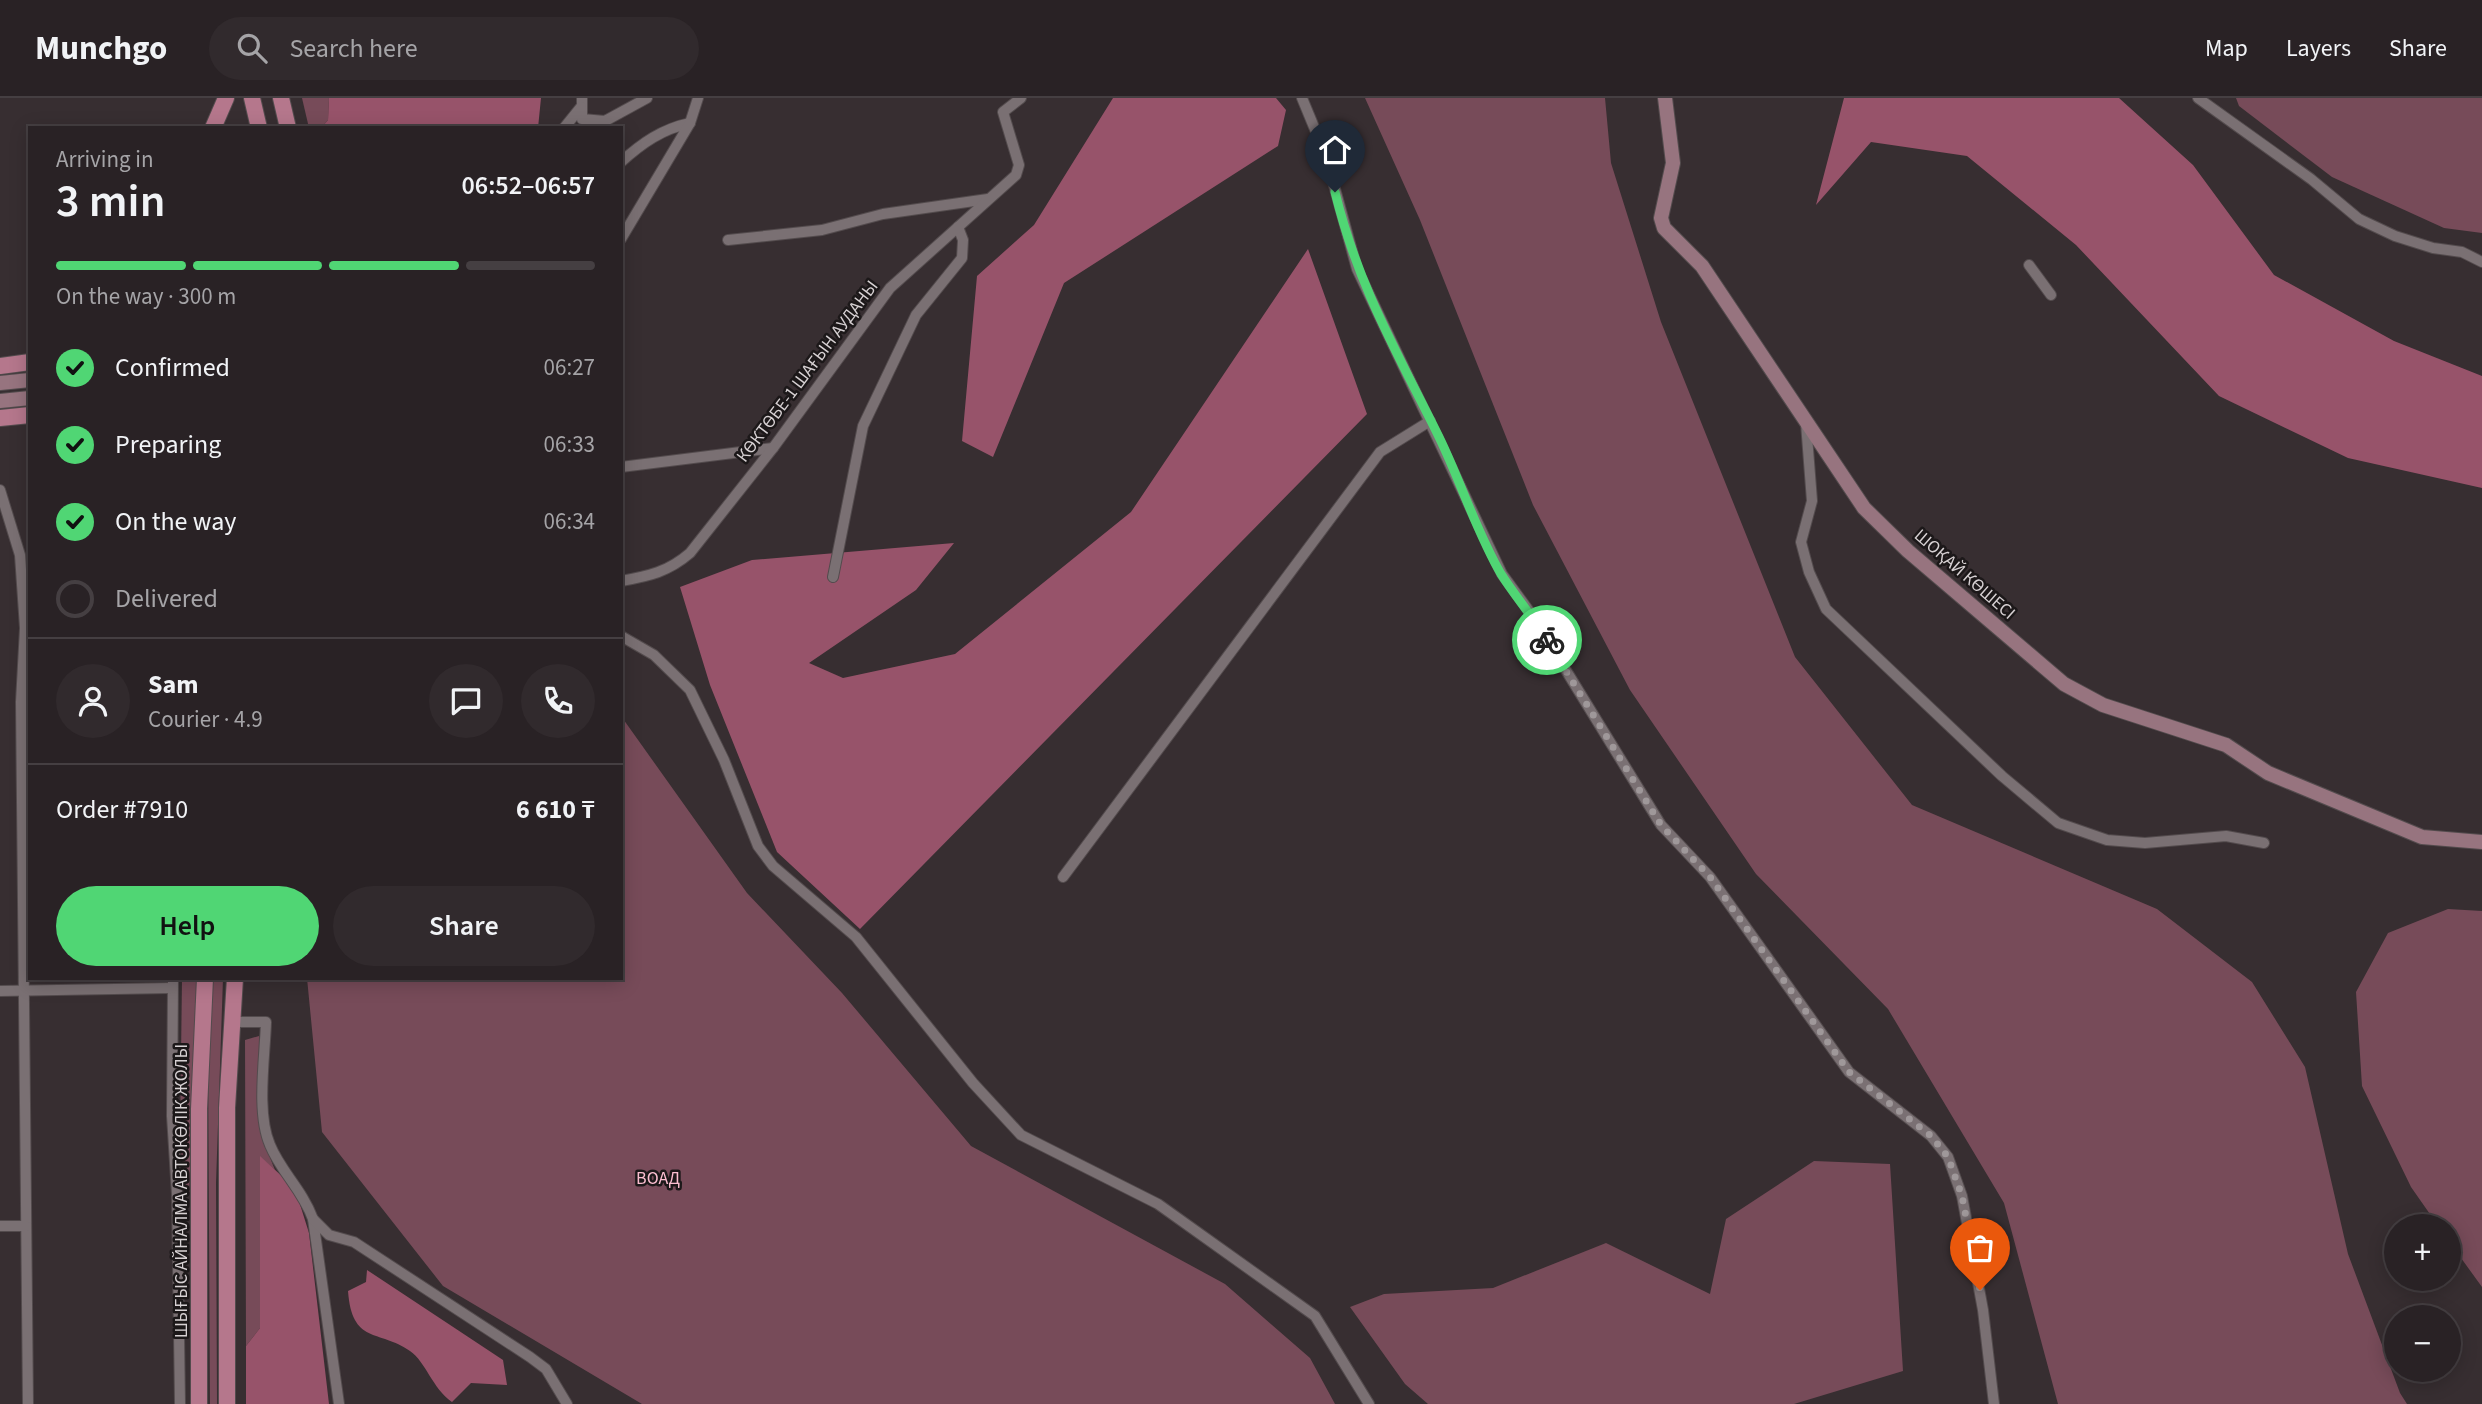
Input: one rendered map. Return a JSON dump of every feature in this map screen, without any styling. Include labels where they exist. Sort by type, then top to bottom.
[{"type":"main road","points":[[213,126],[226,98]]},
{"type":"main road","points":[[253,98],[258,126]]},
{"type":"main road","points":[[281,98],[288,126]]},
{"type":"main road","points":[[0,366],[28,362]]},
{"type":"main road","points":[[0,418],[28,415]]},
{"type":"main road","name":"ШЫҒЫС АЙНАЛМА АВТОКӨЛІК ЖОЛЫ","points":[[199,1404],[200,1109],[205,980]]},
{"type":"main road","points":[[227,1404],[226,1191],[230,1021],[235,980]]},
{"type":"street","points":[[581,103],[582,119],[605,121],[647,98]]},
{"type":"street","points":[[623,236],[690,123],[698,98]]},
{"type":"street","name":"КӨКТӨБЕ-1 ШАҒЫН АУДАНЫ","points":[[623,581],[656,575],[674,567],[690,553],[773,448],[890,288],[1016,175],[1019,165],[1003,112],[1021,98]]},
{"type":"street","points":[[1302,98],[1326,156],[1357,269],[1502,574],[1532,615],[1661,825],[1710,877],[1849,1072],[1931,1136],[1948,1157],[1962,1196],[1983,1310],[1994,1404]]},
{"type":"street","name":"ШОҚАЙ КӨШЕСІ","points":[[1665,98],[1673,163],[1661,218],[1664,228],[1702,266],[1864,508],[1908,551],[2064,684],[2103,705],[2226,745],[2268,773],[2422,838],[2482,842]]},
{"type":"street","points":[[2198,98],[2311,179],[2359,219],[2395,236],[2433,248],[2462,252],[2482,262]]},
{"type":"street","points":[[565,126],[581,103]]},
{"type":"street","points":[[623,160],[642,144],[670,127],[690,123]]},
{"type":"street","points":[[728,240],[821,230],[883,214],[989,199]]},
{"type":"street","points":[[833,577],[863,426],[916,315],[962,258],[964,240],[958,227]]},
{"type":"street","points":[[2029,265],[2051,295]]},
{"type":"street","points":[[0,383],[28,380]]},
{"type":"street","points":[[0,401],[28,398]]},
{"type":"street","points":[[1063,877],[1168,740],[1380,452],[1430,421]]},
{"type":"street","points":[[1806,423],[1812,501],[1801,542],[1809,572],[1826,609],[2028,799],[2058,823],[2107,840],[2145,843],[2226,836],[2264,843]]},
{"type":"street","points":[[623,467],[773,448]]},
{"type":"street","points":[[0,490],[25,554],[21,702],[28,1404]]},
{"type":"street","points":[[623,637],[654,654],[690,690],[724,760],[758,846],[773,866],[856,937],[969,1078],[1021,1135],[1158,1204],[1315,1316],[1369,1404]]},
{"type":"street","points":[[0,991],[172,983],[180,1404]]},
{"type":"street","points":[[230,1021],[265,1022],[263,1124],[270,1146],[305,1196],[313,1219],[339,1404]]},
{"type":"street","points":[[313,1219],[329,1235],[354,1242],[530,1357],[546,1369],[567,1404]]},
{"type":"street","points":[[0,1226],[26,1226]]},
{"type":"green space","points":[[302,98],[329,98],[328,120],[323,126],[309,126]]},
{"type":"green space","points":[[1365,98],[1605,98],[1611,163],[1661,322],[1795,657],[1912,805],[2157,909],[2252,982],[2305,1067],[2348,1254],[2384,1350],[2384,1382],[2396,1382],[2407,1404],[2058,1404],[2004,1203],[1888,1009],[1756,874],[1630,690],[1533,505],[1420,220]]},
{"type":"green space","points":[[2236,98],[2482,98],[2482,233],[2444,228],[2332,177],[2239,106]]},
{"type":"green space","name":"ВОАД","points":[[623,719],[747,893],[842,993],[971,1146],[1225,1284],[1310,1358],[1335,1404],[642,1404],[443,1286],[322,1132],[307,980],[623,980]]},
{"type":"green space","points":[[2448,909],[2482,911],[2482,1287],[2461,1258],[2461,1214],[2430,1214],[2411,1187],[2362,1086],[2356,992],[2388,933]]},
{"type":"green space","points":[[182,980],[197,980],[189,1195],[186,1195],[180,1140]]},
{"type":"green space","points":[[212,980],[223,980],[216,1183],[217,1404],[210,1404],[208,1052]]},
{"type":"green space","points":[[259,1036],[259,1087],[264,1137],[275,1170],[260,1157],[260,1328],[246,1346],[245,1040]]},
{"type":"green space","points":[[1814,1161],[1890,1164],[1903,1371],[1794,1404],[1428,1404],[1405,1384],[1350,1307],[1384,1294],[1493,1288],[1606,1243],[1710,1294],[1726,1219]]},
{"type":"shaded area","points":[[329,98],[541,98],[538,126],[323,126],[328,120]]},
{"type":"shaded area","points":[[1113,98],[1276,98],[1286,110],[1278,146],[1064,283],[993,457],[962,441],[977,276],[1034,225]]},
{"type":"shaded area","points":[[1844,98],[2119,98],[2193,165],[2274,275],[2394,341],[2482,376],[2482,488],[2348,458],[2219,396],[2076,245],[1967,156],[1871,142],[1816,205]]},
{"type":"shaded area","points":[[1308,249],[1367,414],[860,929],[777,852],[710,685],[680,587],[752,560],[954,543],[916,590],[809,663],[843,678],[955,654],[1131,512]]},
{"type":"shaded area","points":[[260,1156],[286,1180],[298,1198],[309,1233],[329,1404],[246,1404],[246,1346],[260,1328]]},
{"type":"shaded area","points":[[367,1270],[503,1360],[507,1385],[471,1383],[452,1402],[439,1390],[410,1351],[361,1328],[355,1320],[348,1291],[366,1282]]},
{"type":"way so far","points":[[1547,640],[1661,825],[1710,877],[1785,986],[1849,1072],[1872,1093],[1931,1136],[1948,1157],[1962,1196],[1980,1290]]},
{"type":"route","points":[[1335,192],[1357,269],[1399,362],[1441,440],[1454,477],[1502,574],[1547,640]]}]
